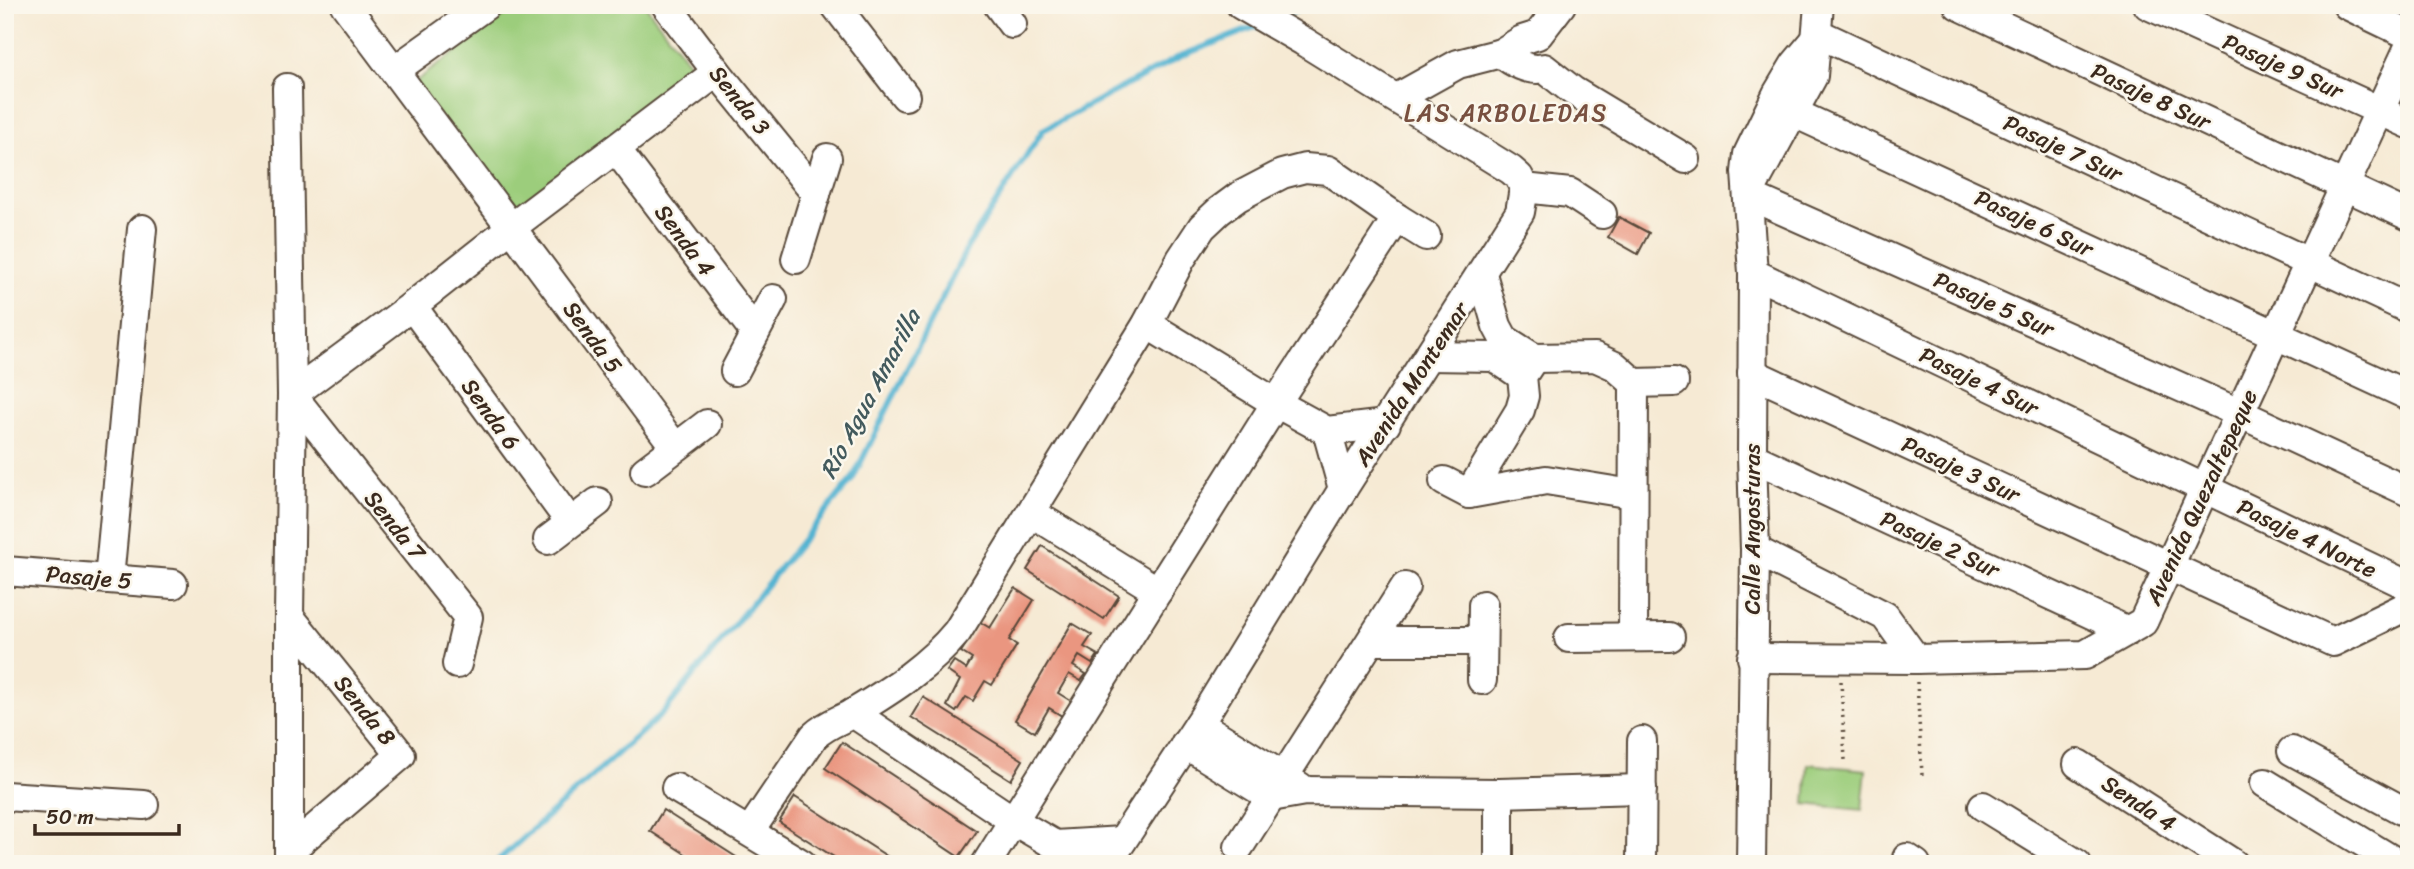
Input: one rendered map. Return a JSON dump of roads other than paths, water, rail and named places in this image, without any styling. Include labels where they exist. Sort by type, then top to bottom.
[{"type":"street","name":"Senda 5","points":[[345,5],[675,447]]},
{"type":"street","points":[[395,70],[486,5]]},
{"type":"street","name":"Senda 3","points":[[666,5],[816,194]]},
{"type":"street","points":[[835,5],[905,96]]},
{"type":"street","points":[[1241,5],[1511,170],[1519,177],[1524,187],[1570,193],[1602,214]]},
{"type":"street","points":[[1397,98],[1458,64],[1501,53],[1522,40],[1538,35],[1561,5]]},
{"type":"street","points":[[1748,195],[1812,76],[1819,5]]},
{"type":"street","name":"Pasaje 8 Sur","points":[[1958,5],[2409,216]]},
{"type":"street","name":"Pasaje 9 Sur","points":[[2148,5],[2409,124]]},
{"type":"street","points":[[2347,5],[2409,35]]},
{"type":"street","points":[[1501,53],[1521,65],[1538,70],[1544,68],[1548,58],[1546,42],[1538,35]]},
{"type":"street","name":"Calle Angosturas","points":[[1751,864],[1755,550],[1752,457],[1753,273],[1748,154],[1777,94],[1816,36]]},
{"type":"street","name":"Pasaje 7 Sur","points":[[1816,36],[2409,309]]},
{"type":"street","name":"Avenida Quezaltepeque","points":[[1752,658],[1916,659],[2085,655],[2143,622],[2409,47]]},
{"type":"street","points":[[1544,68],[1573,91],[1686,159]]},
{"type":"street","points":[[292,395],[717,72]]},
{"type":"street","points":[[287,88],[292,395],[289,857]]},
{"type":"street","name":"Pasaje 6 Sur","points":[[1792,111],[2409,396]]},
{"type":"street","name":"Senda 4","points":[[616,149],[755,332]]},
{"type":"street","points":[[796,260],[827,158]]},
{"type":"street","points":[[750,831],[814,736],[826,724],[853,713],[939,654],[957,632],[1147,324],[1202,227],[1238,197],[1282,174],[1305,168],[1328,170],[1426,236]]},
{"type":"street","name":"Avenida Montemar","points":[[1114,852],[1192,734],[1343,489],[1482,274],[1520,212],[1524,187]]},
{"type":"street","name":"Pasaje 5 Sur","points":[[1748,195],[2239,413],[2409,492]]},
{"type":"street","points":[[986,864],[1276,403],[1397,218]]},
{"type":"street","points":[[109,579],[142,229]]},
{"type":"street","name":"Pasaje 4 Sur","points":[[1753,273],[2205,489]]},
{"type":"street","points":[[1469,495],[1520,410],[1528,367],[1504,340],[1495,320],[1482,274]]},
{"type":"street","points":[[735,371],[773,299]]},
{"type":"street","name":"Senda 6","points":[[412,306],[570,522]]},
{"type":"street","points":[[1471,356],[1485,344],[1495,320]]},
{"type":"street","points":[[1147,324],[1327,431],[1386,424]]},
{"type":"street","points":[[1429,356],[1494,357],[1528,367],[1595,357],[1615,366],[1634,383],[1674,382]]},
{"type":"street","name":"Pasaje 3 Sur","points":[[1752,373],[2333,642],[2409,605]]},
{"type":"street","points":[[1633,637],[1634,383]]},
{"type":"street","name":"Senda 7","points":[[292,395],[468,617],[457,664]]},
{"type":"street","points":[[645,471],[707,424]]},
{"type":"street","points":[[1327,431],[1343,489]]},
{"type":"street","name":"Pasaje 2 Sur","points":[[1752,457],[2128,631]]},
{"type":"street","points":[[1444,481],[1469,495],[1546,480],[1632,494]]},
{"type":"street","name":"Pasaje 4 Norte","points":[[2205,489],[2409,586]]},
{"type":"street","points":[[548,540],[598,502]]},
{"type":"street","points":[[1032,513],[1158,591]]},
{"type":"street","points":[[1755,550],[1885,616],[1916,659]]},
{"type":"street","name":"Pasaje 5","points":[[5,570],[173,584]]},
{"type":"street","points":[[1239,847],[1287,788],[1405,587]]},
{"type":"street","points":[[1482,680],[1483,605]]},
{"type":"street","name":"Senda 8","points":[[289,616],[401,755],[289,857]]},
{"type":"street","points":[[1569,638],[1670,637]]},
{"type":"street","points":[[1372,640],[1481,641]]},
{"type":"street","points":[[853,713],[1059,854],[1114,852]]},
{"type":"street","points":[[1192,734],[1287,788],[1499,793],[1642,789]]},
{"type":"street","points":[[1641,864],[1643,741]]},
{"type":"street","points":[[2291,751],[2403,809],[2370,856]]},
{"type":"street","name":"Senda 4","points":[[2078,764],[2234,864]]},
{"type":"street","points":[[2265,783],[2370,856],[2399,864]]},
{"type":"street","points":[[676,788],[802,864]]},
{"type":"street","points":[[1499,793],[1499,864]]},
{"type":"street","points":[[5,796],[144,805]]},
{"type":"street","points":[[1983,806],[2077,864]]},
{"type":"waterway","name":"Río Agua Amarilla","points":[[1280,17],[1310,5]]},
{"type":"waterway","name":"Río Agua Amarilla","points":[[494,864],[663,713],[853,478],[968,246],[1043,130],[1183,55],[1260,25]]},
{"type":"district","name":"LAS ARBOLEDAS","points":[[1506,113]]}]
